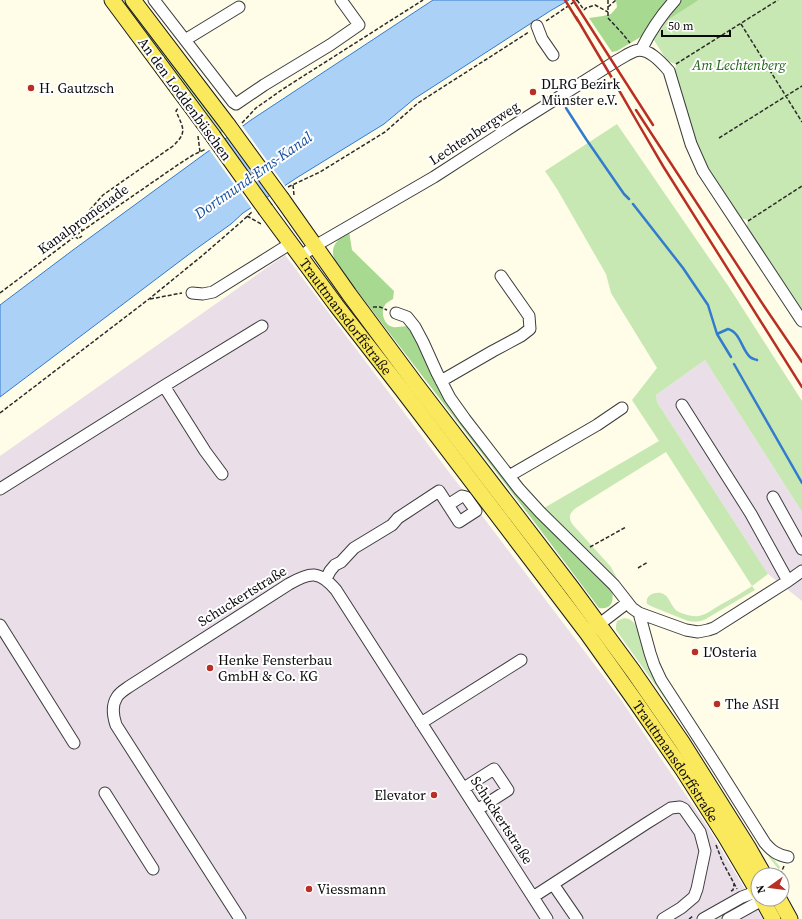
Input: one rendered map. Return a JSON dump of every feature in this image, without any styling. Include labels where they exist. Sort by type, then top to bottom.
[{"type":"main road","name":"An den Loddenbüschen","points":[[112,0],[205,136],[266,210],[300,257]]},
{"type":"main road","name":"An den Loddenbüschen","points":[[133,0],[228,124],[315,246]]},
{"type":"main road","name":"Trauttmansdorffstraße","points":[[315,246],[593,629],[636,702],[683,770],[750,878]]},
{"type":"main road","name":"Trauttmansdorffstraße","points":[[300,257],[682,742],[759,867]]},
{"type":"main road","name":"Trauttmansdorffstraße","points":[[766,907],[773,919]]},
{"type":"main road","points":[[783,907],[790,919]]},
{"type":"street","points":[[154,0],[236,104],[359,25],[341,0]]},
{"type":"street","points":[[675,0],[638,50],[653,55],[663,63],[668,71],[691,144],[703,171],[802,321]]},
{"type":"street","points":[[185,40],[239,7]]},
{"type":"street","points":[[537,26],[542,38],[553,55]]},
{"type":"street","name":"Lechtenbergweg","points":[[315,246],[434,177],[516,124],[638,50]]},
{"type":"street","name":"Trauttmansdorffstraße","points":[[300,257],[315,246]]},
{"type":"street","points":[[192,293],[203,294],[213,292],[285,247]]},
{"type":"street","points":[[441,381],[492,350],[521,336],[530,329],[529,316],[501,276]]},
{"type":"street","points":[[396,313],[401,314],[411,321],[423,342],[441,381],[457,409],[519,490],[534,507],[614,585],[627,603],[639,613],[692,632],[703,631],[714,628],[802,571]]},
{"type":"street","points":[[0,489],[262,326]]},
{"type":"street","points":[[164,386],[205,451],[222,474]]},
{"type":"street","points":[[682,405],[751,514],[788,581]]},
{"type":"street","points":[[509,476],[597,425],[622,408]]},
{"type":"street","points":[[326,579],[335,565],[341,562],[354,548],[392,525],[398,518],[439,491],[448,505],[459,522],[476,511],[466,497],[462,496],[448,505]]},
{"type":"street","points":[[773,497],[802,549]]},
{"type":"street","name":"Schuckertstraße","points":[[240,919],[116,725],[113,713],[114,705],[117,696],[130,686],[288,584],[300,577],[313,574],[326,579],[336,590],[547,919]]},
{"type":"street","points":[[593,629],[627,603]]},
{"type":"street","points":[[639,613],[654,665],[665,687],[765,843],[775,854],[788,857]]},
{"type":"street","points":[[0,625],[74,743]]},
{"type":"street","points":[[421,723],[521,660]]},
{"type":"street","points":[[464,788],[494,769],[508,790],[477,810]]},
{"type":"street","points":[[105,793],[152,870]]},
{"type":"street","points":[[533,897],[646,823],[671,808],[680,807],[684,809],[700,832],[705,851],[694,897],[681,908],[663,919]]},
{"type":"street","points":[[553,884],[577,919]]},
{"type":"street","points":[[703,919],[742,897],[750,896]]},
{"type":"street","points":[[728,919],[750,902]]},
{"type":"path","points":[[274,96],[423,0]]},
{"type":"path","points":[[577,0],[584,10],[594,5],[608,12]]},
{"type":"path","points":[[608,0],[608,18],[638,50]]},
{"type":"path","points":[[608,7],[616,0]]},
{"type":"path","points":[[676,64],[778,0]]},
{"type":"path","points":[[741,24],[802,122]]},
{"type":"path","points":[[719,138],[802,86]]},
{"type":"path","points":[[82,231],[82,219],[104,196],[180,140],[183,133],[183,128],[176,111],[178,107]]},
{"type":"path","points":[[200,152],[205,136]]},
{"type":"path","name":"Kanalpromenade","points":[[0,293],[75,236],[179,164]]},
{"type":"path","points":[[739,225],[802,186]]},
{"type":"path","points":[[247,216],[262,225]]},
{"type":"path","points":[[75,236],[78,239],[82,236]]},
{"type":"path","points":[[149,299],[180,293],[192,293]]},
{"type":"path","points":[[581,552],[626,527]]},
{"type":"path","points":[[638,568],[648,562]]},
{"type":"shaded area","points":[[285,255],[619,697],[709,829],[750,897],[750,907],[756,907],[763,919],[0,919],[0,456]]},
{"type":"shaded area","points":[[705,360],[802,512],[802,601],[768,574],[657,402],[656,395]]},
{"type":"green space","points":[[118,0],[127,0],[226,130],[218,136]]},
{"type":"green space","points":[[616,0],[699,0],[649,32],[617,51],[612,52],[589,18],[611,14],[617,7]]},
{"type":"green space","name":"Am Lechtenberg","points":[[699,0],[802,0],[802,312],[746,229],[748,220],[740,218],[699,154],[695,145],[675,71],[676,64],[667,61],[649,32]]},
{"type":"green space","points":[[617,124],[729,287],[802,401],[802,512],[705,360],[656,395],[657,402],[768,574],[752,586],[666,452],[576,508],[571,514],[570,520],[573,525],[611,567],[617,578],[544,508],[659,441],[632,400],[657,368],[611,293],[606,274],[545,171]]},
{"type":"green space","points":[[349,231],[352,250],[394,291],[393,299],[385,305],[383,311],[387,324],[393,327],[409,327],[441,390],[612,590],[613,598],[611,604],[607,608],[599,608],[336,263],[333,248],[335,244]]},
{"type":"green space","points":[[752,586],[755,590],[700,621],[688,621],[647,604],[647,599],[650,595],[661,593],[668,598],[677,611],[688,615],[698,616],[709,612]]},
{"type":"green space","points":[[624,618],[634,622],[640,632],[646,654],[769,853],[780,867],[777,867],[762,848],[700,750],[616,630],[617,621]]},
{"type":"water","name":"Dortmund-Ems-Kanal","points":[[433,0],[569,0],[414,99],[384,124],[243,213],[231,224],[0,397],[0,305],[251,120]]},
{"type":"pier","points":[[241,124],[286,187],[271,197],[227,134]]},
{"type":"pier","points":[[222,138],[266,200],[252,209],[208,148]]},
{"type":"waterway","points":[[566,108],[624,194],[629,199]]},
{"type":"waterway","points":[[633,204],[683,268],[708,305],[717,334],[731,357]]},
{"type":"waterway","points":[[717,334],[728,329],[732,331],[738,337],[747,354],[757,360]]},
{"type":"waterway","points":[[734,364],[802,483]]},
{"type":"railway","points":[[565,0],[578,21]]},
{"type":"railway","points":[[573,0],[653,125]]},
{"type":"railway","points":[[576,17],[663,166],[802,387]]},
{"type":"railway","points":[[636,110],[802,362]]},
{"type":"place","name":"H. Gautzsch","points":[[31,88]]},
{"type":"place","name":"DLRG Bezirk Münster e.V.","points":[[533,92]]},
{"type":"place","name":"L'Osteria","points":[[695,652]]},
{"type":"place","name":"Henke Fensterbau GmbH & Co. KG","points":[[210,668]]},
{"type":"place","name":"The ASH","points":[[717,704]]},
{"type":"place","name":"Elevator","points":[[434,795]]},
{"type":"place","name":"Viessmann","points":[[309,889]]}]
